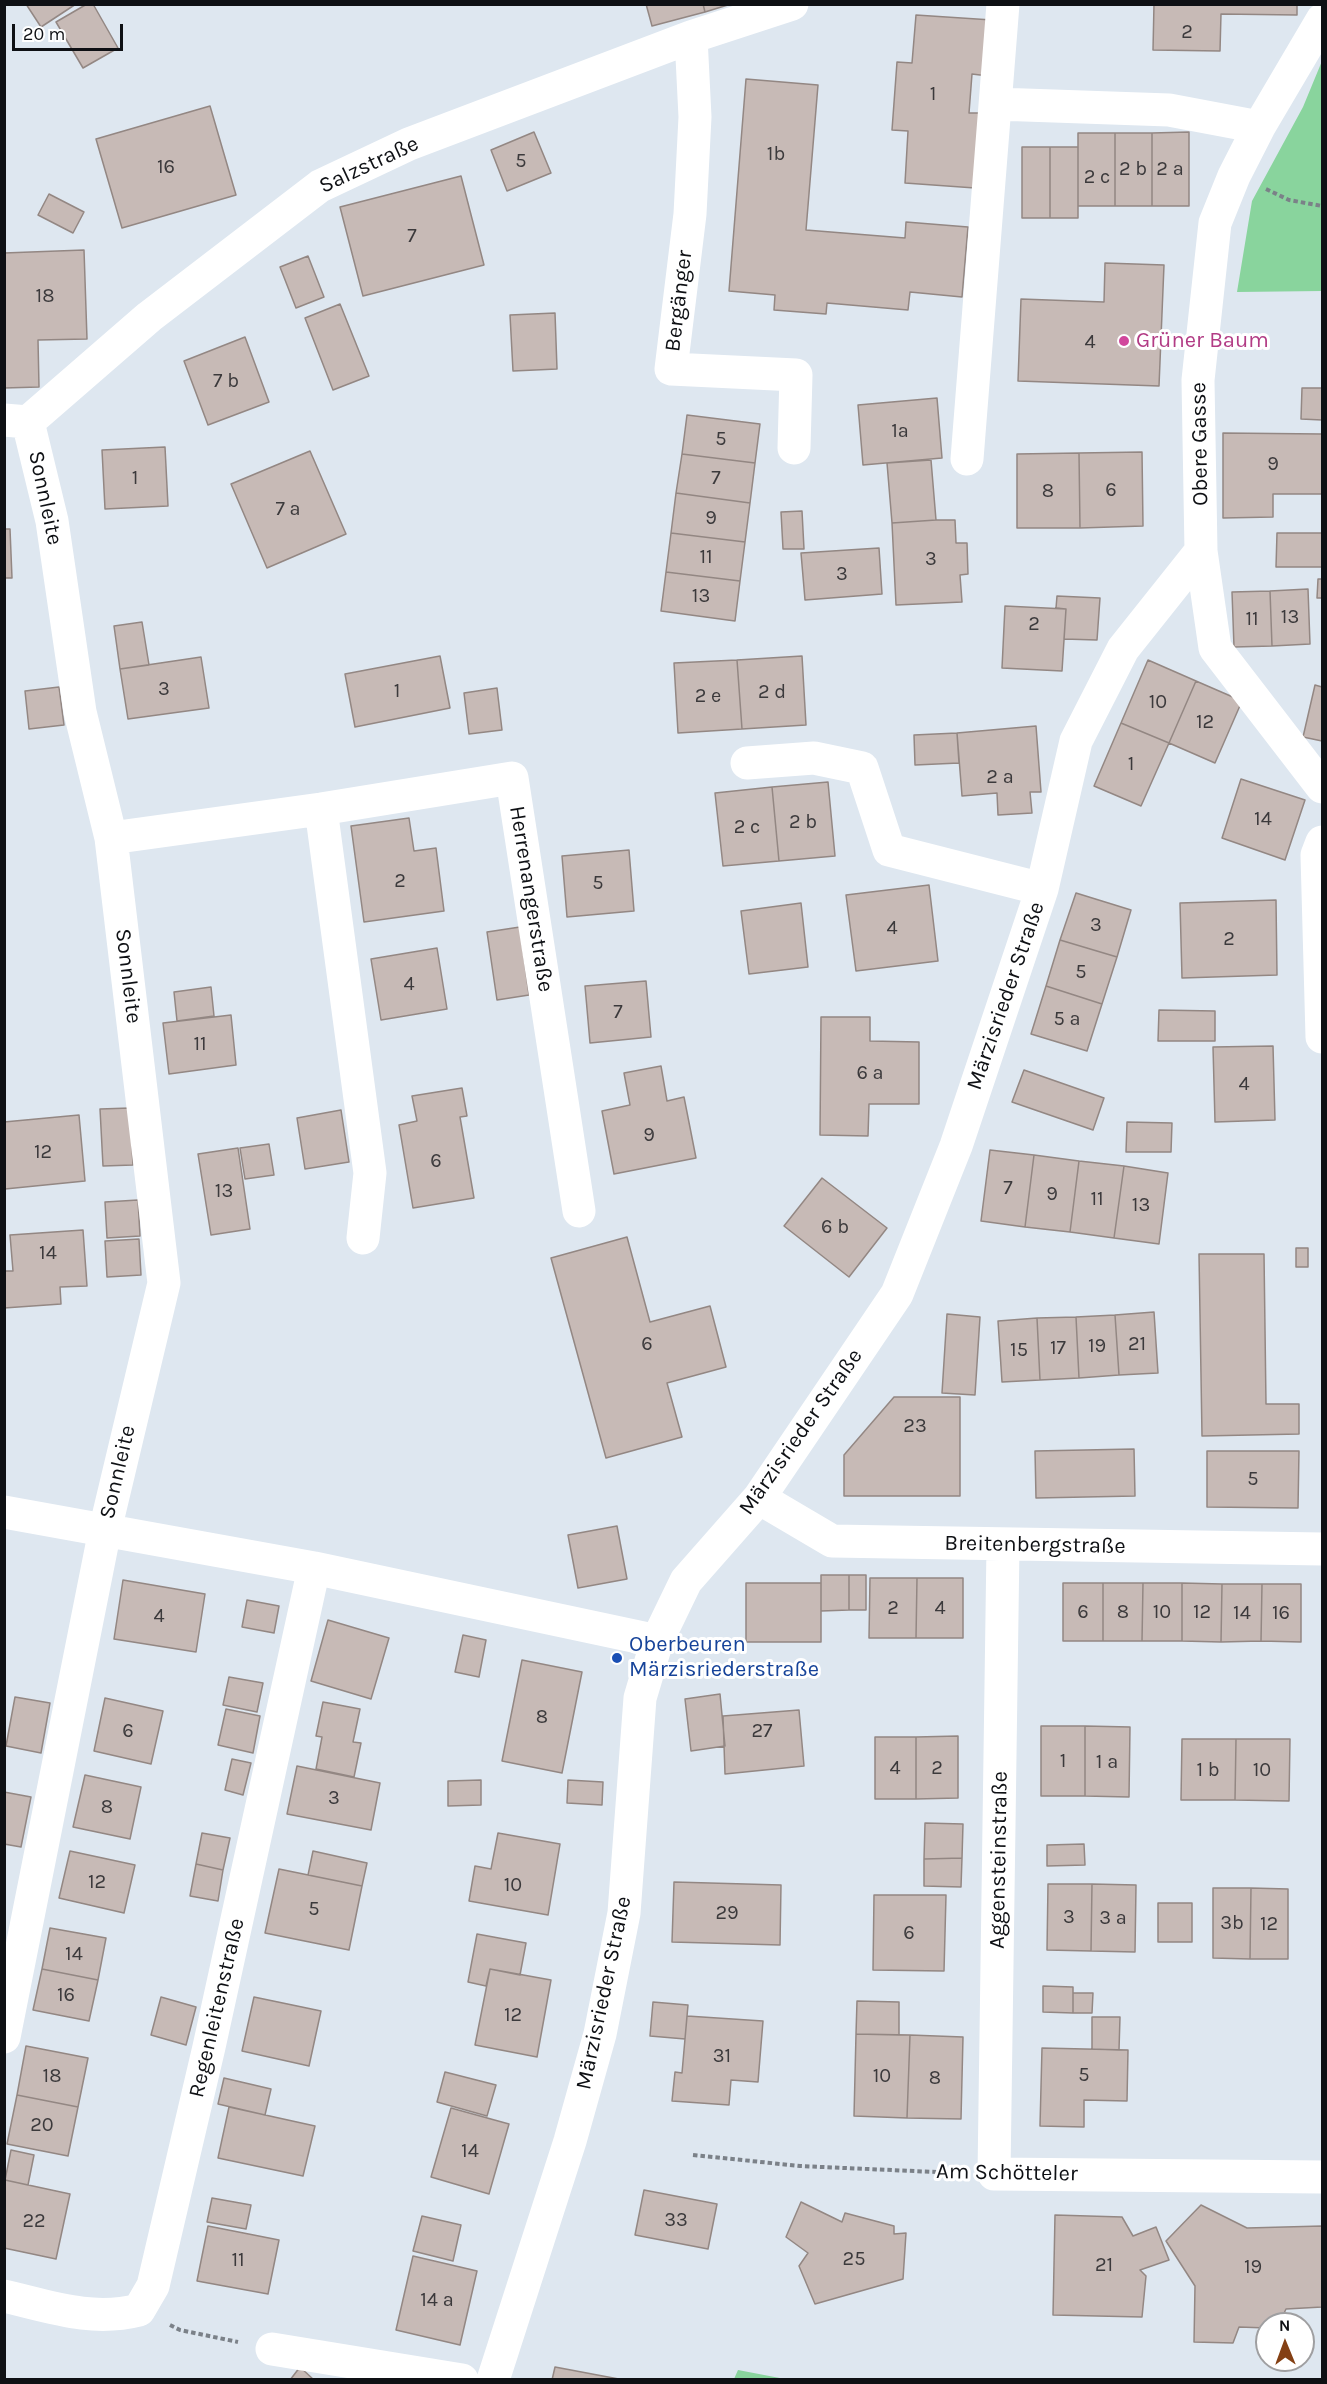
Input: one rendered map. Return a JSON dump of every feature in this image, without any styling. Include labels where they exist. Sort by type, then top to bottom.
[{"type":"street","name":"Salzstraße","points":[[16,421],[320,186],[409,144],[691,36],[792,4]]},
{"type":"street","points":[[967,459],[1003,4]]},
{"type":"street","name":"Obere Gasse","points":[[1323,20],[1259,127],[1234,176],[1215,223],[1198,380],[1201,551],[1215,648],[1323,787]]},
{"type":"street","name":"Bergänger","points":[[691,36],[695,117],[690,214],[671,369],[796,375],[794,448]]},
{"type":"street","points":[[996,104],[1169,110],[1259,127]]},
{"type":"street","name":"Sonnleite","points":[[16,421],[52,521],[80,712],[111,838],[164,1283],[105,1530]]},
{"type":"street","name":"Märzisrieder Straße","points":[[493,2379],[570,2142],[600,2034],[624,1913],[640,1698],[657,1641],[686,1581],[759,1498],[897,1294],[956,1146],[1042,889],[1076,741],[1123,649],[1201,551]]},
{"type":"street","points":[[747,762],[814,758],[862,768],[889,850],[1042,889]]},
{"type":"street","name":"Herrenangerstraße","points":[[111,838],[191,825],[321,809],[512,778],[579,1211]]},
{"type":"street","points":[[321,809],[370,1173],[363,1238]]},
{"type":"street","points":[[1323,842],[1317,855],[1323,1037]]},
{"type":"street","name":"Breitenbergstraße","points":[[759,1498],[832,1541],[1323,1549]]},
{"type":"street","name":"Sonnleite","points":[[4,1512],[314,1568],[657,1641]]},
{"type":"street","points":[[4,2037],[105,1530]]},
{"type":"street","name":"Aggensteinstraße","points":[[994,2174],[1003,1545]]},
{"type":"street","name":"Regenleitenstraße","points":[[140,2310],[153,2286],[159,2264],[209,2048],[314,1568]]},
{"type":"street","name":"Am Schötteler","points":[[994,2174],[1323,2177]]},
{"type":"street","points":[[4,2296],[80,2313],[114,2317],[140,2310]]},
{"type":"street","points":[[272,2349],[462,2379]]},
{"type":"path","points":[[1234,176],[1289,200],[1323,206]]},
{"type":"path","name":"Am Schötteler","points":[[693,2155],[800,2166],[994,2174]]},
{"type":"path","points":[[140,2310],[180,2330],[272,2349]]},
{"type":"green space","points":[[1322,61],[1322,291],[1237,292],[1252,201],[1303,107]]},
{"type":"green space","points":[[738,2370],[785,2379],[734,2379]]},
{"type":"building","points":[[26,4],[76,4],[41,27]]},
{"type":"building","points":[[87,4],[93,4],[118,48],[83,68],[56,22]]},
{"type":"building","points":[[646,4],[703,4],[705,12],[652,26]]},
{"type":"building","points":[[703,4],[731,4],[705,12]]},
{"type":"building","points":[[1154,4],[1297,4],[1297,15],[1221,14],[1220,51],[1153,50]]},
{"type":"building","points":[[916,15],[992,20],[988,76],[972,74],[969,113],[980,113],[975,188],[905,183],[908,131],[892,130],[897,62],[912,63]]},
{"type":"building","points":[[746,79],[818,85],[806,230],[905,238],[906,222],[968,227],[962,297],[910,292],[908,310],[827,303],[826,314],[774,310],[775,295],[729,291]]},
{"type":"building","points":[[210,106],[236,195],[122,228],[96,139]]},
{"type":"building","points":[[534,132],[551,173],[507,191],[491,150]]},
{"type":"building","points":[[1189,132],[1189,206],[1152,206],[1152,133]]},
{"type":"building","points":[[1078,133],[1115,133],[1115,206],[1078,206]]},
{"type":"building","points":[[1115,133],[1152,133],[1152,206],[1115,206]]},
{"type":"building","points":[[1022,147],[1050,147],[1050,218],[1022,218]]},
{"type":"building","points":[[1050,147],[1078,147],[1078,218],[1050,218]]},
{"type":"building","points":[[461,176],[484,265],[363,296],[340,207]]},
{"type":"building","points":[[49,194],[84,212],[73,233],[38,215]]},
{"type":"building","points":[[84,250],[87,339],[38,340],[39,387],[4,388],[4,253]]},
{"type":"building","points":[[308,256],[324,297],[296,308],[280,267]]},
{"type":"building","points":[[1105,263],[1164,265],[1159,386],[1018,381],[1021,299],[1104,302]]},
{"type":"building","points":[[340,304],[369,376],[333,390],[305,318]]},
{"type":"building","points":[[555,313],[557,369],[513,371],[510,315]]},
{"type":"building","points":[[245,337],[269,402],[208,425],[184,361]]},
{"type":"building","points":[[1302,388],[1322,388],[1322,420],[1301,419]]},
{"type":"building","points":[[937,398],[942,458],[863,465],[858,405]]},
{"type":"building","points":[[687,415],[760,424],[755,463],[682,454]]},
{"type":"building","points":[[1223,433],[1322,434],[1322,494],[1273,494],[1273,517],[1223,518]]},
{"type":"building","points":[[165,447],[168,506],[105,509],[102,450]]},
{"type":"building","points":[[310,451],[346,534],[267,568],[231,484]]},
{"type":"building","points":[[1142,452],[1143,526],[1080,528],[1079,453]]},
{"type":"building","points":[[1079,453],[1080,528],[1017,528],[1017,454]]},
{"type":"building","points":[[682,454],[755,463],[750,503],[676,493]]},
{"type":"building","points":[[931,460],[936,520],[892,523],[887,463]]},
{"type":"building","points":[[676,493],[750,503],[745,542],[671,533]]},
{"type":"building","points":[[802,511],[804,549],[783,549],[781,512]]},
{"type":"building","points":[[955,520],[956,543],[967,543],[968,574],[960,575],[962,602],[896,605],[892,523]]},
{"type":"building","points":[[4,529],[10,529],[12,578],[4,578]]},
{"type":"building","points":[[671,533],[745,542],[740,581],[666,572]]},
{"type":"building","points":[[1277,533],[1322,533],[1322,567],[1276,567]]},
{"type":"building","points":[[879,548],[882,594],[805,600],[801,553]]},
{"type":"building","points":[[666,572],[740,581],[735,621],[661,611]]},
{"type":"building","points":[[1318,579],[1322,579],[1322,598],[1317,598]]},
{"type":"building","points":[[1308,589],[1310,644],[1272,646],[1270,591]]},
{"type":"building","points":[[1270,591],[1272,646],[1234,647],[1232,592]]},
{"type":"building","points":[[1057,596],[1100,598],[1097,640],[1064,639],[1066,609],[1056,608]]},
{"type":"building","points":[[1005,606],[1066,609],[1062,671],[1002,668]]},
{"type":"building","points":[[142,622],[149,665],[120,669],[114,626]]},
{"type":"building","points":[[440,656],[450,708],[355,727],[345,674]]},
{"type":"building","points":[[802,656],[806,725],[742,729],[737,660]]},
{"type":"building","points":[[201,657],[209,708],[128,719],[120,669]]},
{"type":"building","points":[[737,660],[742,729],[678,733],[674,663]]},
{"type":"building","points":[[1148,660],[1196,681],[1169,743],[1121,723]]},
{"type":"building","points":[[1196,681],[1242,701],[1215,763],[1169,743]]},
{"type":"building","points":[[1315,685],[1322,687],[1322,741],[1303,737]]},
{"type":"building","points":[[59,687],[64,725],[29,729],[25,691]]},
{"type":"building","points":[[497,688],[502,730],[469,734],[464,693]]},
{"type":"building","points":[[1121,723],[1169,743],[1141,806],[1094,786]]},
{"type":"building","points":[[1036,726],[1041,792],[1030,792],[1032,813],[998,815],[997,793],[962,796],[957,733]]},
{"type":"building","points":[[957,733],[959,763],[915,765],[914,735]]},
{"type":"building","points":[[1241,779],[1305,800],[1285,860],[1222,838]]},
{"type":"building","points":[[828,782],[835,856],[779,861],[772,787]]},
{"type":"building","points":[[772,787],[779,861],[723,866],[715,793]]},
{"type":"building","points":[[409,818],[414,851],[436,848],[444,911],[364,922],[351,826]]},
{"type":"building","points":[[629,850],[634,911],[567,917],[562,856]]},
{"type":"building","points":[[929,885],[938,961],[856,971],[846,895]]},
{"type":"building","points":[[1076,893],[1131,910],[1117,957],[1060,940]]},
{"type":"building","points":[[1276,900],[1277,975],[1182,978],[1180,903]]},
{"type":"building","points":[[801,903],[808,967],[749,974],[741,911]]},
{"type":"building","points":[[520,927],[529,995],[497,1000],[487,932]]},
{"type":"building","points":[[1060,940],[1117,957],[1102,1004],[1046,986]]},
{"type":"building","points":[[437,948],[447,1009],[381,1020],[371,959]]},
{"type":"building","points":[[646,981],[651,1037],[590,1043],[585,986]]},
{"type":"building","points":[[1046,986],[1102,1004],[1087,1051],[1031,1034]]},
{"type":"building","points":[[211,987],[214,1016],[177,1021],[174,992]]},
{"type":"building","points":[[1159,1010],[1215,1011],[1215,1041],[1158,1041]]},
{"type":"building","points":[[231,1015],[236,1065],[169,1074],[163,1023]]},
{"type":"building","points":[[821,1017],[870,1017],[870,1041],[919,1042],[919,1104],[869,1104],[868,1136],[820,1135]]},
{"type":"building","points":[[1273,1046],[1275,1120],[1215,1122],[1213,1047]]},
{"type":"building","points":[[661,1066],[667,1101],[684,1097],[696,1158],[614,1174],[602,1111],[630,1105],[624,1073]]},
{"type":"building","points":[[1024,1070],[1104,1098],[1093,1130],[1012,1102]]},
{"type":"building","points":[[462,1088],[467,1116],[460,1117],[474,1198],[413,1208],[399,1125],[417,1121],[412,1096]]},
{"type":"building","points":[[130,1108],[133,1165],[103,1166],[100,1109]]},
{"type":"building","points":[[341,1110],[349,1162],[305,1169],[297,1118]]},
{"type":"building","points":[[79,1115],[85,1181],[5,1189],[4,1122]]},
{"type":"building","points":[[1127,1122],[1172,1123],[1171,1152],[1126,1152]]},
{"type":"building","points":[[269,1144],[274,1175],[245,1179],[240,1148]]},
{"type":"building","points":[[238,1148],[250,1229],[211,1235],[198,1154]]},
{"type":"building","points":[[990,1150],[1034,1155],[1025,1227],[981,1221]]},
{"type":"building","points":[[1034,1155],[1079,1161],[1070,1232],[1025,1227]]},
{"type":"building","points":[[1079,1161],[1124,1166],[1114,1238],[1070,1232]]},
{"type":"building","points":[[1124,1166],[1168,1173],[1159,1244],[1114,1238]]},
{"type":"building","points":[[822,1178],[887,1228],[849,1277],[784,1226]]},
{"type":"building","points":[[138,1200],[140,1236],[107,1238],[105,1202]]},
{"type":"building","points":[[83,1230],[87,1286],[60,1287],[61,1304],[4,1308],[4,1271],[13,1271],[10,1235]]},
{"type":"building","points":[[627,1237],[650,1322],[710,1306],[726,1367],[667,1383],[682,1437],[606,1458],[551,1258]]},
{"type":"building","points":[[139,1239],[141,1275],[107,1277],[105,1241]]},
{"type":"building","points":[[1296,1248],[1308,1248],[1308,1267],[1296,1267]]},
{"type":"building","points":[[1199,1254],[1264,1254],[1266,1404],[1299,1404],[1299,1434],[1202,1436]]},
{"type":"building","points":[[1154,1312],[1158,1373],[1119,1375],[1115,1315]]},
{"type":"building","points":[[947,1314],[980,1317],[975,1395],[942,1393]]},
{"type":"building","points":[[1115,1315],[1119,1375],[1079,1378],[1076,1317]]},
{"type":"building","points":[[1076,1317],[1079,1378],[1040,1380],[1037,1318]]},
{"type":"building","points":[[1037,1318],[1040,1380],[1002,1382],[998,1321]]},
{"type":"building","points":[[894,1397],[960,1397],[960,1496],[844,1496],[844,1455]]},
{"type":"building","points":[[1134,1449],[1135,1496],[1036,1498],[1035,1451]]},
{"type":"building","points":[[1207,1451],[1299,1451],[1298,1508],[1207,1507]]},
{"type":"building","points":[[617,1526],[627,1579],[578,1588],[568,1535]]},
{"type":"building","points":[[821,1575],[849,1575],[849,1610],[821,1611]]},
{"type":"building","points":[[849,1575],[866,1575],[866,1610],[849,1610]]},
{"type":"building","points":[[870,1578],[917,1578],[916,1638],[869,1638]]},
{"type":"building","points":[[917,1578],[963,1578],[963,1638],[916,1638]]},
{"type":"building","points":[[123,1580],[205,1594],[196,1652],[114,1639]]},
{"type":"building","points":[[746,1583],[821,1583],[821,1642],[746,1642]]},
{"type":"building","points":[[1063,1583],[1103,1583],[1103,1641],[1063,1641]]},
{"type":"building","points":[[1103,1583],[1143,1583],[1142,1641],[1103,1641]]},
{"type":"building","points":[[1143,1583],[1182,1583],[1182,1641],[1142,1641]]},
{"type":"building","points":[[1182,1583],[1222,1584],[1221,1642],[1182,1641]]},
{"type":"building","points":[[1222,1584],[1262,1584],[1261,1641],[1221,1642]]},
{"type":"building","points":[[1262,1584],[1301,1584],[1301,1642],[1261,1641]]},
{"type":"building","points":[[247,1600],[279,1606],[274,1633],[242,1627]]},
{"type":"building","points":[[328,1620],[389,1638],[371,1699],[311,1681]]},
{"type":"building","points":[[463,1635],[486,1640],[479,1677],[455,1672]]},
{"type":"building","points":[[522,1660],[582,1672],[562,1773],[502,1761]]},
{"type":"building","points":[[229,1677],[263,1683],[257,1712],[223,1705]]},
{"type":"building","points":[[720,1694],[725,1746],[691,1751],[685,1699]]},
{"type":"building","points":[[15,1697],[50,1703],[41,1753],[6,1746]]},
{"type":"building","points":[[105,1698],[163,1711],[151,1764],[94,1751]]},
{"type":"building","points":[[323,1702],[360,1709],[353,1742],[361,1743],[354,1777],[316,1769],[322,1737],[316,1736]]},
{"type":"building","points":[[226,1709],[260,1716],[253,1753],[218,1745]]},
{"type":"building","points":[[799,1710],[804,1766],[725,1774],[723,1716]]},
{"type":"building","points":[[1041,1726],[1085,1726],[1085,1796],[1041,1796]]},
{"type":"building","points":[[1085,1726],[1130,1727],[1129,1797],[1085,1796]]},
{"type":"building","points":[[958,1736],[958,1798],[916,1799],[916,1737]]},
{"type":"building","points":[[875,1737],[916,1737],[916,1799],[875,1799]]},
{"type":"building","points":[[1182,1739],[1236,1739],[1235,1800],[1181,1800]]},
{"type":"building","points":[[1236,1739],[1290,1739],[1289,1801],[1235,1800]]},
{"type":"building","points":[[232,1759],[251,1763],[243,1795],[225,1790]]},
{"type":"building","points":[[297,1766],[380,1783],[371,1830],[287,1814]]},
{"type":"building","points":[[85,1775],[141,1787],[130,1839],[73,1827]]},
{"type":"building","points":[[481,1780],[481,1805],[448,1806],[448,1781]]},
{"type":"building","points":[[568,1780],[603,1782],[602,1805],[567,1803]]},
{"type":"building","points":[[4,1792],[31,1797],[21,1847],[4,1844]]},
{"type":"building","points":[[925,1823],[963,1824],[962,1858],[924,1859]]},
{"type":"building","points":[[202,1833],[230,1838],[223,1870],[196,1864]]},
{"type":"building","points":[[498,1833],[560,1844],[548,1915],[469,1901],[475,1866],[491,1869]]},
{"type":"building","points":[[1084,1844],[1085,1865],[1047,1866],[1047,1845]]},
{"type":"building","points":[[70,1851],[135,1865],[124,1913],[59,1898]]},
{"type":"building","points":[[313,1851],[367,1863],[362,1886],[308,1875]]},
{"type":"building","points":[[962,1858],[961,1887],[924,1886],[924,1859]]},
{"type":"building","points":[[196,1864],[223,1870],[218,1901],[190,1896]]},
{"type":"building","points":[[279,1869],[362,1886],[349,1950],[265,1933]]},
{"type":"building","points":[[674,1882],[781,1885],[780,1945],[672,1942]]},
{"type":"building","points":[[1048,1884],[1092,1884],[1091,1951],[1047,1950]]},
{"type":"building","points":[[1092,1884],[1136,1885],[1135,1952],[1091,1951]]},
{"type":"building","points":[[1213,1888],[1251,1888],[1250,1959],[1213,1958]]},
{"type":"building","points":[[1251,1888],[1288,1889],[1288,1959],[1250,1959]]},
{"type":"building","points":[[874,1895],[946,1895],[944,1971],[873,1970]]},
{"type":"building","points":[[1158,1903],[1192,1903],[1192,1942],[1158,1942]]},
{"type":"building","points":[[50,1928],[106,1938],[98,1980],[42,1969]]},
{"type":"building","points":[[477,1934],[526,1943],[520,1975],[490,1969],[486,1986],[468,1982]]},
{"type":"building","points":[[42,1969],[98,1980],[89,2021],[33,2010]]},
{"type":"building","points":[[490,1969],[551,1980],[537,2057],[475,2045]]},
{"type":"building","points":[[1043,1986],[1073,1987],[1073,2013],[1043,2012]]},
{"type":"building","points":[[1073,1993],[1093,1993],[1092,2013],[1073,2013]]},
{"type":"building","points":[[161,1997],[196,2007],[186,2045],[151,2035]]},
{"type":"building","points":[[254,1997],[321,2011],[309,2066],[242,2051]]},
{"type":"building","points":[[857,2001],[899,2002],[899,2035],[856,2034]]},
{"type":"building","points":[[653,2002],[688,2005],[685,2039],[650,2036]]},
{"type":"building","points":[[687,2016],[763,2021],[758,2082],[731,2080],[729,2105],[672,2101],[675,2072],[682,2073]]},
{"type":"building","points":[[1092,2017],[1120,2017],[1119,2050],[1092,2049]]},
{"type":"building","points":[[856,2034],[910,2035],[907,2118],[854,2116]]},
{"type":"building","points":[[910,2035],[963,2037],[961,2119],[907,2118]]},
{"type":"building","points":[[26,2046],[88,2058],[78,2107],[17,2095]]},
{"type":"building","points":[[1042,2048],[1128,2050],[1127,2101],[1084,2100],[1084,2127],[1040,2126]]},
{"type":"building","points":[[445,2072],[496,2085],[487,2116],[437,2102]]},
{"type":"building","points":[[224,2078],[271,2089],[265,2115],[218,2104]]},
{"type":"building","points":[[17,2095],[78,2107],[68,2156],[7,2144]]},
{"type":"building","points":[[229,2107],[315,2126],[303,2176],[218,2158]]},
{"type":"building","points":[[451,2108],[509,2124],[489,2194],[431,2177]]},
{"type":"building","points":[[11,2150],[34,2155],[28,2185],[5,2180]]},
{"type":"building","points":[[5,2180],[70,2194],[56,2259],[4,2248]]},
{"type":"building","points":[[644,2190],[717,2204],[708,2249],[635,2235]]},
{"type":"building","points":[[212,2198],[251,2205],[246,2229],[207,2222]]},
{"type":"building","points":[[801,2202],[842,2222],[845,2213],[894,2226],[894,2234],[906,2233],[903,2279],[815,2304],[799,2266],[808,2253],[786,2237]]},
{"type":"building","points":[[1201,2205],[1247,2228],[1322,2226],[1322,2307],[1286,2309],[1285,2312],[1255,2312],[1255,2328],[1239,2327],[1233,2343],[1194,2342],[1195,2286],[1166,2241]]},
{"type":"building","points":[[1055,2215],[1122,2217],[1133,2236],[1156,2227],[1169,2260],[1140,2270],[1146,2276],[1142,2317],[1053,2315]]},
{"type":"building","points":[[422,2216],[461,2225],[453,2261],[413,2251]]},
{"type":"building","points":[[208,2226],[279,2240],[268,2294],[197,2281]]},
{"type":"building","points":[[413,2256],[477,2271],[460,2345],[396,2330]]},
{"type":"building","points":[[300,2367],[314,2380],[290,2380]]},
{"type":"building","points":[[555,2367],[624,2380],[552,2380]]},
{"type":"place","name":"Grüner Baum","points":[[1124,341]]},
{"type":"place","name":"Oberbeuren Märzisriederstraße","points":[[617,1658]]}]
